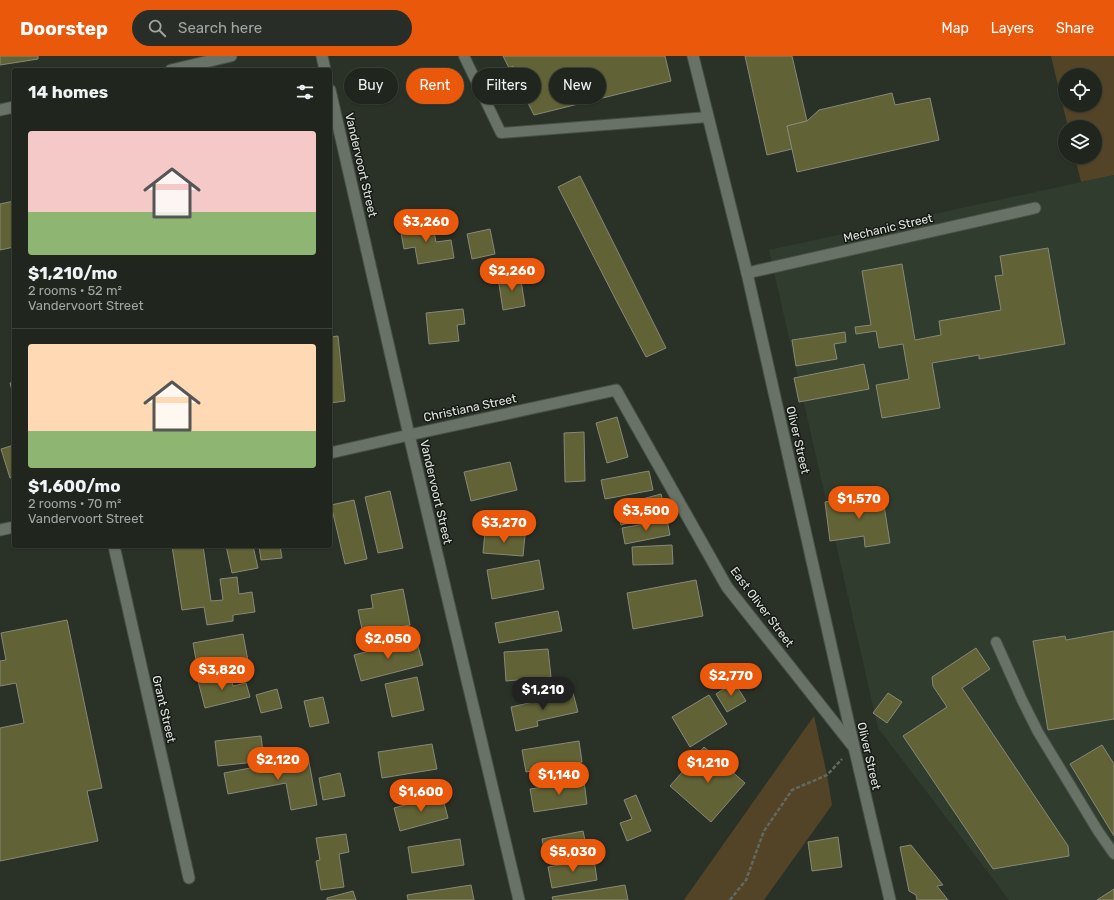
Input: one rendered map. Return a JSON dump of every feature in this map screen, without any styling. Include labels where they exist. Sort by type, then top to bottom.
[{"type":"street","points":[[180,68],[231,56]]},
{"type":"street","points":[[322,56],[325,68]]},
{"type":"street","name":"Oliver Street","points":[[693,56],[747,273],[890,900]]},
{"type":"street","name":"Vandervoort Street","points":[[332,99],[409,435],[519,900]]},
{"type":"street","points":[[0,110],[12,107]]},
{"type":"street","name":"Mechanic Street","points":[[747,273],[1035,208]]},
{"type":"street","name":"Christiana Street","points":[[332,453],[616,390]]},
{"type":"street","name":"East Oliver Street","points":[[616,390],[727,587],[854,747]]},
{"type":"street","points":[[0,530],[12,527]]},
{"type":"street","name":"Grant Street","points":[[114,548],[189,878]]},
{"type":"lane","points":[[464,56],[501,133],[708,117]]},
{"type":"lane","points":[[996,642],[1038,732],[1098,831],[1114,854]]},
{"type":"path","points":[[730,900],[746,880],[764,831],[792,790],[827,775],[854,747]]},
{"type":"shaded area","points":[[1051,56],[1114,56],[1114,175],[1081,182],[1077,164],[1102,164],[1102,120],[1066,120],[1064,112],[1102,112],[1102,68],[1058,68],[1058,85]]},
{"type":"shaded area","points":[[1114,175],[1114,900],[1009,900],[878,728],[769,250]]},
{"type":"shaded area","points":[[814,716],[832,805],[764,900],[684,900]]},
{"type":"building","points":[[0,56],[38,56],[38,59],[0,65]]},
{"type":"building","points":[[503,56],[665,56],[671,81],[606,97],[606,68],[549,68],[549,104],[578,104],[534,115],[528,104],[541,104],[541,68],[514,68],[513,66],[509,68]]},
{"type":"building","points":[[745,56],[792,56],[807,121],[787,126],[792,149],[767,155]]},
{"type":"building","points":[[892,93],[895,105],[930,98],[939,140],[797,172],[787,126],[807,121],[819,110]]},
{"type":"building","points":[[580,176],[666,348],[646,357],[558,187]]},
{"type":"building","points":[[12,201],[12,247],[0,250],[0,204]]},
{"type":"building","points":[[432,222],[436,242],[451,240],[454,258],[418,264],[415,247],[404,249],[400,227]]},
{"type":"building","points":[[490,229],[495,254],[472,259],[467,234]]},
{"type":"building","points":[[1048,248],[1065,344],[979,359],[979,355],[932,363],[940,408],[882,418],[876,385],[909,379],[903,344],[879,348],[876,331],[856,334],[855,327],[871,325],[862,271],[902,264],[915,340],[941,335],[939,321],[1001,310],[995,276],[1003,275],[1000,256]]},
{"type":"building","points":[[520,274],[525,306],[503,310],[498,278]]},
{"type":"building","points":[[463,309],[465,324],[457,325],[459,341],[429,344],[426,313]]},
{"type":"building","points":[[845,332],[846,342],[834,344],[837,359],[796,366],[792,340]]},
{"type":"building","points":[[338,336],[345,401],[332,403],[332,337]]},
{"type":"building","points":[[864,364],[869,389],[799,402],[794,378]]},
{"type":"building","points":[[617,417],[628,457],[607,463],[596,423]]},
{"type":"building","points":[[584,432],[585,481],[565,482],[564,433]]},
{"type":"building","points":[[12,446],[12,478],[10,478],[1,449]]},
{"type":"building","points":[[510,462],[517,490],[471,501],[464,472]]},
{"type":"building","points":[[649,471],[653,490],[605,499],[601,480]]},
{"type":"building","points":[[390,491],[403,548],[378,553],[365,497]]},
{"type":"building","points":[[882,493],[890,543],[865,547],[864,536],[830,541],[825,502]]},
{"type":"building","points":[[661,494],[666,513],[621,525],[616,506]]},
{"type":"building","points":[[354,500],[367,559],[345,564],[332,505]]},
{"type":"building","points":[[667,520],[670,535],[625,544],[622,528]]},
{"type":"building","points":[[485,532],[525,535],[523,556],[483,553]]},
{"type":"building","points":[[672,545],[673,564],[633,565],[632,547]]},
{"type":"building","points":[[172,548],[203,548],[211,601],[223,600],[220,579],[237,577],[239,594],[252,592],[255,612],[233,615],[233,621],[207,625],[204,607],[182,610]]},
{"type":"building","points":[[226,548],[253,548],[258,568],[232,573]]},
{"type":"building","points":[[259,548],[280,548],[282,558],[261,560]]},
{"type":"building","points":[[539,560],[544,589],[492,599],[487,570]]},
{"type":"building","points":[[696,580],[703,616],[633,629],[627,593]]},
{"type":"building","points":[[403,589],[410,625],[363,634],[358,610],[373,608],[371,595]]},
{"type":"building","points":[[558,611],[562,631],[499,643],[495,623]]},
{"type":"building","points":[[67,620],[102,788],[87,791],[98,841],[0,861],[0,728],[24,723],[16,683],[0,686],[0,661],[6,660],[1,633]]},
{"type":"building","points":[[1114,631],[1114,719],[1048,730],[1033,641],[1065,636],[1066,640]]},
{"type":"building","points":[[243,634],[248,661],[198,671],[193,643]]},
{"type":"building","points":[[416,639],[423,665],[361,681],[354,655]]},
{"type":"building","points":[[976,648],[990,669],[962,688],[1068,846],[1069,856],[993,869],[903,736],[947,707],[933,686],[932,677]]},
{"type":"building","points":[[548,649],[551,677],[506,681],[504,652]]},
{"type":"building","points":[[230,673],[233,686],[246,683],[250,697],[205,708],[198,681]]},
{"type":"building","points":[[417,677],[424,710],[392,717],[385,684]]},
{"type":"building","points":[[734,682],[746,701],[727,712],[716,694]]},
{"type":"building","points":[[277,689],[282,708],[261,713],[256,695]]},
{"type":"building","points":[[573,693],[578,712],[537,721],[538,726],[516,731],[511,707]]},
{"type":"building","points":[[888,693],[902,702],[887,723],[873,713]]},
{"type":"building","points":[[709,695],[727,724],[690,747],[672,717]]},
{"type":"building","points":[[323,697],[329,723],[310,727],[304,701]]},
{"type":"building","points":[[261,736],[264,761],[218,766],[215,741]]},
{"type":"building","points":[[579,741],[582,762],[526,772],[522,750]]},
{"type":"building","points":[[432,744],[437,769],[382,778],[378,752]]},
{"type":"building","points":[[1102,745],[1114,764],[1114,836],[1070,764]]},
{"type":"building","points":[[704,747],[745,783],[711,822],[670,786]]},
{"type":"building","points":[[308,757],[317,805],[291,810],[286,783],[228,794],[224,773]]},
{"type":"building","points":[[340,773],[345,796],[323,800],[319,778]]},
{"type":"building","points":[[584,781],[587,804],[534,812],[530,789]]},
{"type":"building","points":[[442,795],[448,818],[400,831],[394,808]]},
{"type":"building","points":[[636,795],[651,831],[627,841],[620,823],[632,819],[624,800]]},
{"type":"building","points":[[583,831],[587,850],[546,859],[542,839]]},
{"type":"building","points":[[346,834],[349,852],[339,854],[344,887],[321,890],[316,861],[320,860],[316,838]]},
{"type":"building","points":[[838,837],[842,867],[812,871],[808,842]]},
{"type":"building","points":[[460,839],[464,865],[412,873],[408,847]]},
{"type":"building","points":[[911,845],[943,885],[937,886],[948,900],[917,900],[916,895],[909,891],[900,847]]},
{"type":"building","points":[[594,859],[597,880],[552,888],[548,867]]},
{"type":"building","points":[[471,885],[474,900],[408,900],[407,895]]},
{"type":"building","points":[[625,885],[628,900],[553,900],[552,897]]},
{"type":"building","points":[[1114,889],[1114,900],[1097,900]]},
{"type":"building","points":[[353,891],[356,900],[327,900],[327,898]]}]
